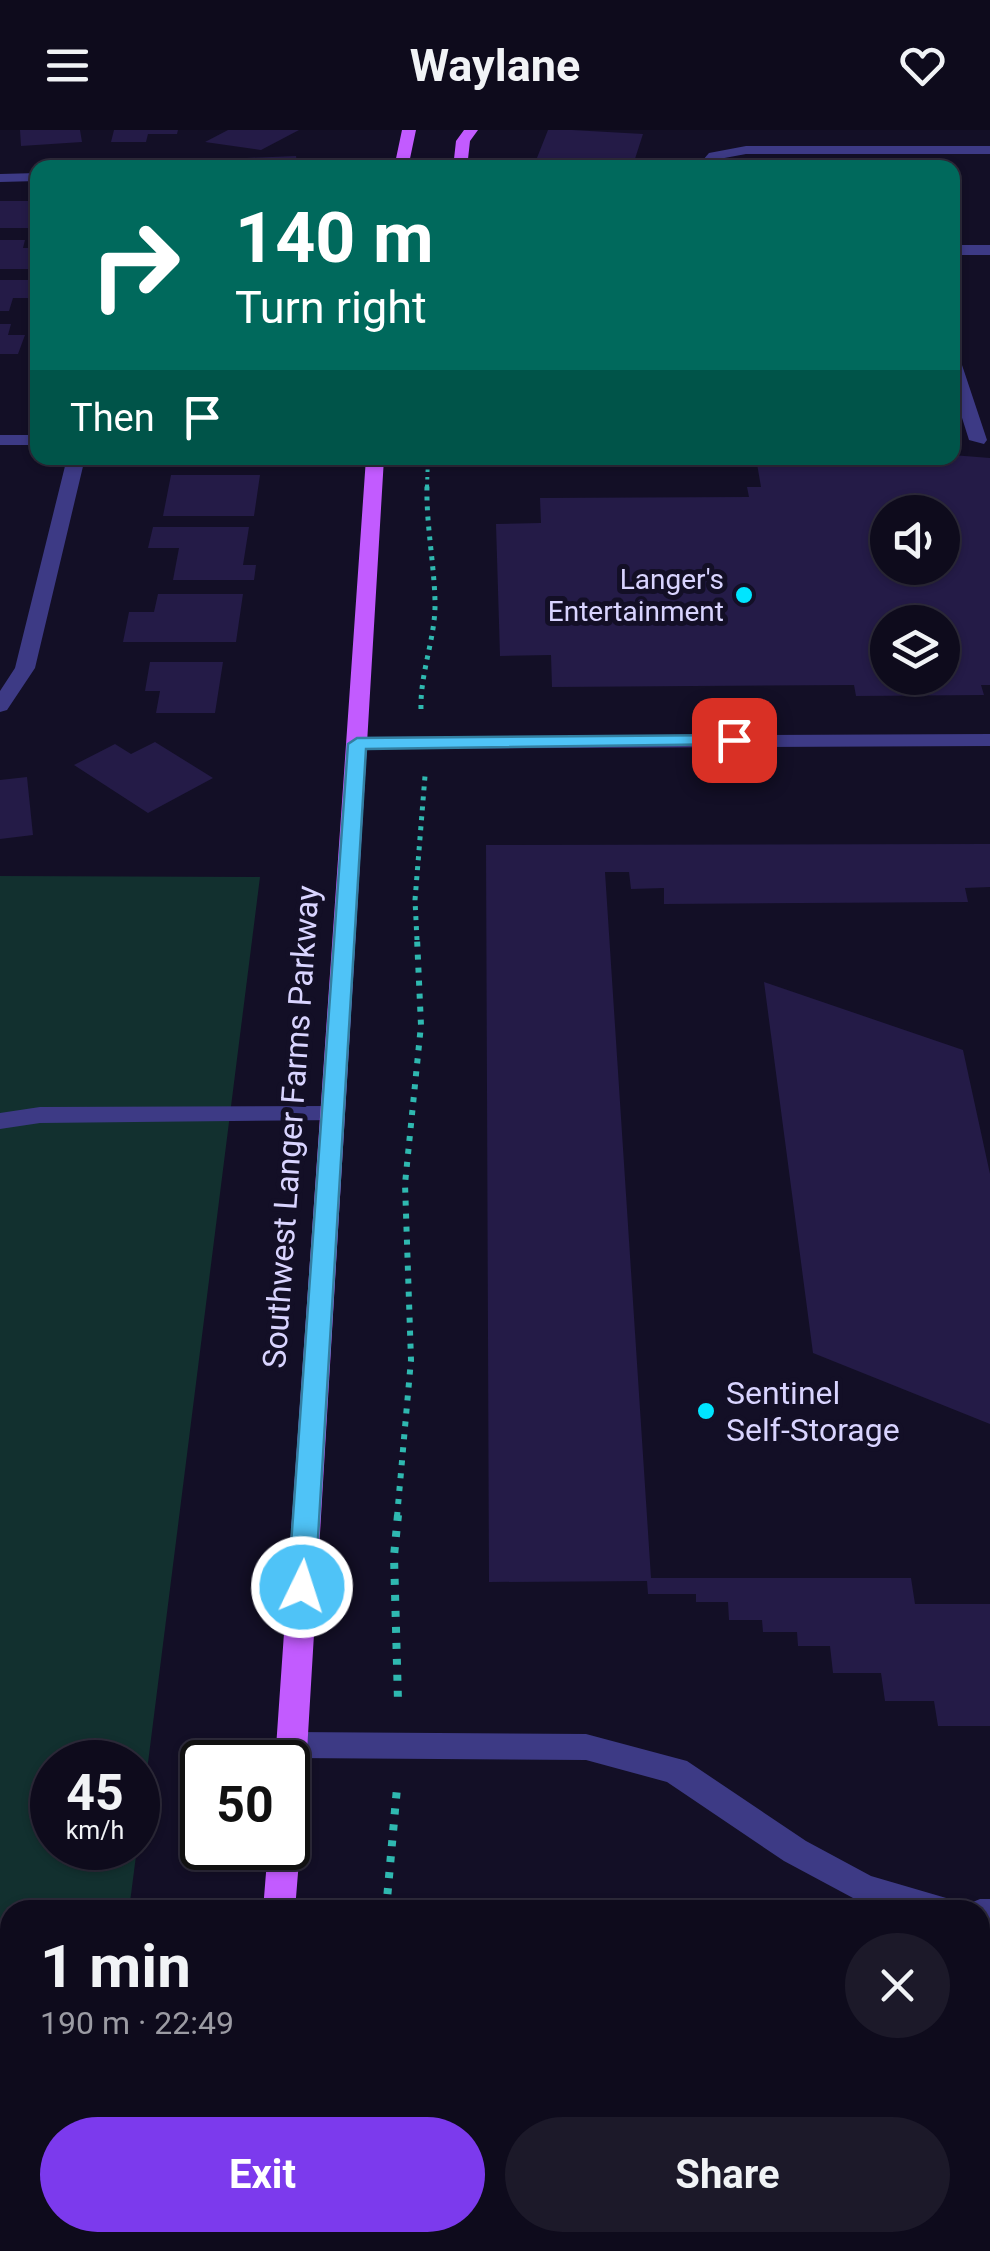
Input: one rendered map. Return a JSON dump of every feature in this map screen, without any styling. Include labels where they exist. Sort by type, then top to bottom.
[{"type":"main road","points":[[403,160],[409,130]]},
{"type":"main road","points":[[461,160],[463,141],[471,130]]},
{"type":"main road","name":"Southwest Langer Farms Parkway","points":[[292,1740],[376,465]]},
{"type":"main road","points":[[280,1900],[282,1870]]},
{"type":"street","points":[[877,130],[885,160]]},
{"type":"street","points":[[711,160],[746,150],[990,150]]},
{"type":"street","points":[[0,178],[30,177]]},
{"type":"street","points":[[960,250],[990,250]]},
{"type":"street","points":[[960,380],[984,440]]},
{"type":"street","points":[[0,440],[30,440]]},
{"type":"street","points":[[0,706],[26,668],[74,465]]},
{"type":"street","points":[[357,744],[990,740]]},
{"type":"street","points":[[0,1121],[58,1114],[332,1114]]},
{"type":"street","points":[[310,1744],[586,1747],[676,1771],[795,1851],[847,1879],[911,1900]]},
{"type":"path","points":[[387,1900],[399,1744],[394,1556],[412,1360],[404,1184],[421,1025],[415,960],[424,808],[420,683],[435,604],[426,534],[428,465]]},
{"type":"green space","points":[[0,876],[260,877],[151,1740],[30,1740],[30,1870],[134,1870],[130,1900],[0,1900]]},
{"type":"building","points":[[20,130],[80,130],[82,142],[21,146]]},
{"type":"building","points":[[114,130],[178,130],[177,134],[148,134],[146,142],[111,142]]},
{"type":"building","points":[[228,130],[299,130],[261,150],[205,142]]},
{"type":"building","points":[[548,130],[643,134],[635,160],[536,160]]},
{"type":"building","points":[[296,156],[297,160],[246,160]]},
{"type":"building","points":[[0,201],[30,201],[30,228],[0,228]]},
{"type":"building","points":[[0,240],[25,240],[23,248],[30,248],[30,269],[0,269]]},
{"type":"building","points":[[0,280],[30,280],[30,298],[13,298],[9,311],[0,311]]},
{"type":"building","points":[[0,324],[11,324],[8,335],[25,335],[18,354],[0,354]]},
{"type":"building","name":"Langer's Entertainment","points":[[960,456],[990,458],[990,685],[981,685],[984,695],[856,696],[854,685],[552,687],[551,655],[500,656],[496,524],[541,523],[540,498],[749,497],[747,487],[761,487],[757,465],[960,465]]},
{"type":"building","points":[[171,475],[260,475],[254,516],[163,516]]},
{"type":"building","points":[[153,527],[249,527],[243,565],[256,565],[254,580],[173,580],[179,548],[148,548]]},
{"type":"building","points":[[158,594],[243,594],[236,642],[123,642],[129,612],[154,612]]},
{"type":"building","points":[[150,662],[223,662],[215,713],[156,713],[160,691],[145,691]]},
{"type":"building","points":[[155,742],[213,778],[148,813],[74,765],[115,744],[131,754]]},
{"type":"building","points":[[27,777],[33,835],[0,839],[0,780]]},
{"type":"building","points":[[990,844],[990,887],[965,888],[968,902],[664,904],[664,888],[631,889],[629,872],[605,872],[651,1578],[911,1578],[915,1604],[990,1604],[990,1726],[938,1726],[934,1701],[885,1701],[881,1673],[833,1673],[830,1646],[798,1646],[797,1632],[763,1632],[762,1620],[729,1620],[728,1602],[696,1602],[696,1594],[648,1594],[647,1581],[489,1582],[486,845]]},
{"type":"building","points":[[764,982],[963,1050],[990,1174],[990,1424],[813,1353]]},
{"type":"place","name":"Langer's Entertainment","points":[[744,595]]},
{"type":"place","name":"Sentinel Self-Storage","points":[[706,1411]]},
{"type":"route","points":[[302,1587],[357,744],[734,740]]}]
